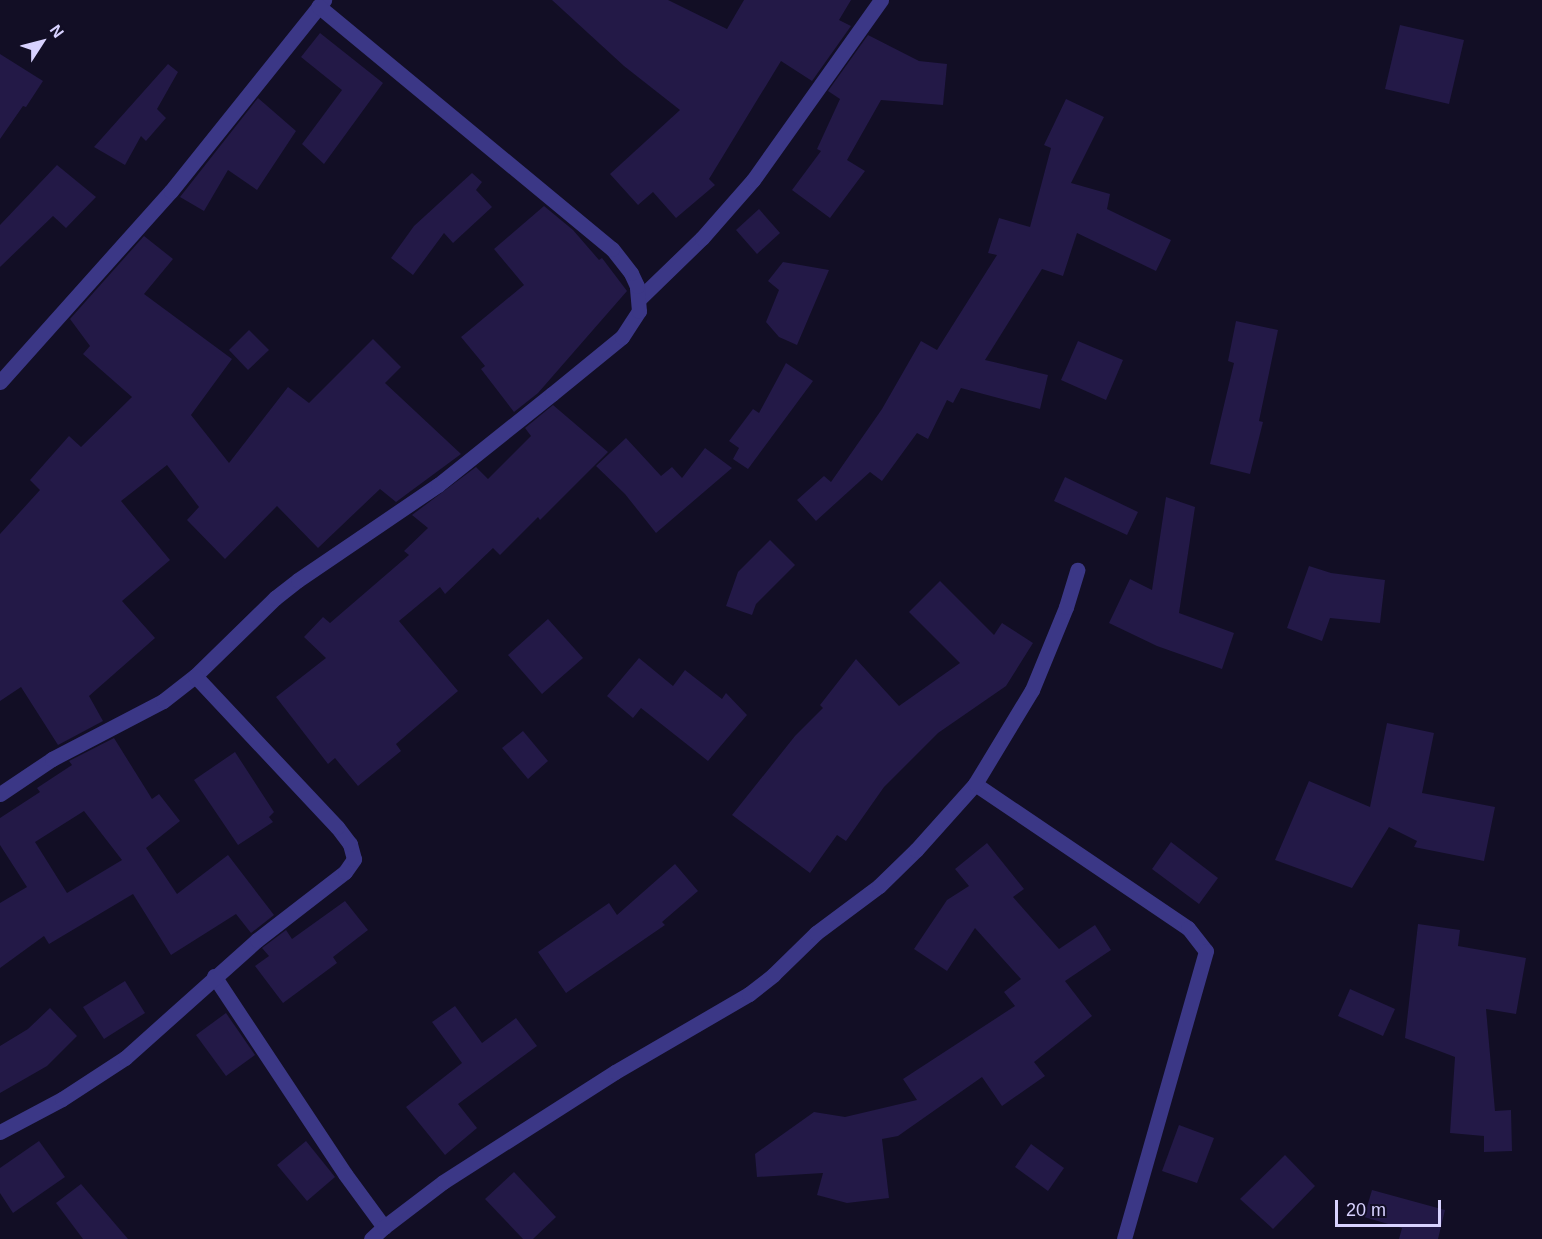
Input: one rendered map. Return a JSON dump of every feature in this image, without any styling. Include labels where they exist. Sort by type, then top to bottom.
[{"type":"street","points":[[639,298],[702,238],[753,180],[881,0]]},
{"type":"street","points":[[0,382],[171,191],[321,3],[612,249],[631,273],[639,298],[639,311],[622,337],[438,485],[275,598],[195,676],[163,701],[52,759],[0,794]]},
{"type":"street","points":[[371,1239],[443,1182],[615,1072],[749,994],[773,975],[816,933],[879,886],[916,850],[975,784],[1032,690],[1066,607],[1077,570]]},
{"type":"street","points":[[0,1132],[62,1099],[125,1058],[214,976],[345,872],[354,859],[350,844],[337,827],[195,676]]},
{"type":"street","points":[[975,784],[1188,928],[1206,951],[1124,1239]]},
{"type":"street","points":[[214,976],[345,1174],[384,1227]]},
{"type":"building","points":[[552,0],[668,0],[727,29],[744,0],[851,0],[839,20],[851,26],[812,81],[781,61],[709,179],[715,185],[676,218],[653,192],[638,205],[610,174],[680,110],[624,66]]},
{"type":"building","points":[[1400,25],[1464,40],[1449,104],[1385,89]]},
{"type":"building","points":[[320,33],[383,83],[324,164],[302,144],[342,90],[301,57]]},
{"type":"building","points":[[868,35],[919,61],[947,64],[943,105],[881,100],[847,160],[865,171],[830,218],[792,190],[821,151],[817,149],[840,99],[828,91]]},
{"type":"building","points":[[0,54],[43,81],[26,107],[23,106],[0,139]]},
{"type":"building","points":[[168,64],[178,72],[157,109],[166,118],[146,141],[141,136],[125,165],[94,147]]},
{"type":"building","points":[[258,98],[296,131],[257,190],[228,170],[204,211],[180,197]]},
{"type":"building","points":[[1066,99],[1104,117],[1071,183],[1110,194],[1107,209],[1171,240],[1156,271],[1077,233],[1063,276],[1042,269],[985,360],[1048,375],[1040,409],[961,388],[953,403],[947,400],[928,439],[917,433],[882,481],[870,472],[816,521],[797,500],[824,476],[831,482],[882,409],[921,341],[937,350],[997,255],[988,253],[999,218],[1030,227],[1051,148],[1044,145]]},
{"type":"building","points":[[57,165],[96,197],[66,228],[53,216],[0,267],[0,225]]},
{"type":"building","points":[[472,173],[482,182],[476,190],[492,207],[453,243],[444,233],[413,275],[391,258],[414,226]]},
{"type":"building","points":[[544,206],[573,230],[599,260],[602,258],[627,291],[538,393],[514,412],[481,369],[485,366],[461,337],[524,285],[494,249]]},
{"type":"building","points":[[759,209],[780,233],[757,254],[736,230]]},
{"type":"building","points":[[144,236],[173,259],[144,294],[232,359],[191,415],[229,463],[288,387],[309,403],[373,339],[401,367],[385,383],[461,454],[396,502],[380,489],[318,548],[277,506],[225,559],[187,520],[199,507],[167,465],[121,501],[170,560],[122,601],[155,638],[89,696],[103,721],[58,745],[21,687],[0,701],[0,534],[40,490],[30,480],[69,436],[81,447],[132,397],[83,354],[90,346],[70,319]]},
{"type":"building","points":[[783,262],[829,270],[797,345],[779,337],[766,322],[779,290],[768,281]]},
{"type":"building","points":[[1236,321],[1278,330],[1259,421],[1263,422],[1250,474],[1210,464],[1234,363],[1228,361]]},
{"type":"building","points":[[249,330],[269,350],[248,370],[229,350]]},
{"type":"building","points":[[1078,341],[1123,360],[1106,400],[1061,380]]},
{"type":"building","points":[[786,363],[813,381],[748,469],[733,459],[739,448],[729,441],[753,409],[759,413]]},
{"type":"building","points":[[553,405],[608,452],[540,520],[538,517],[500,555],[493,548],[445,594],[440,587],[399,621],[458,691],[396,744],[401,751],[358,786],[335,758],[328,764],[276,697],[326,658],[304,637],[323,617],[330,623],[409,555],[404,551],[428,528],[412,515],[476,467],[488,479],[531,436],[525,428]]},
{"type":"building","points":[[626,438],[661,476],[672,467],[682,478],[705,448],[732,468],[656,533],[625,494],[596,466]]},
{"type":"building","points":[[1065,477],[1138,512],[1127,535],[1054,501]]},
{"type":"building","points":[[1166,497],[1195,507],[1179,613],[1234,633],[1222,669],[1157,646],[1109,623],[1130,579],[1152,590]]},
{"type":"building","points":[[770,540],[795,565],[756,604],[752,615],[726,606],[738,572]]},
{"type":"building","points":[[1309,566],[1331,573],[1385,580],[1380,623],[1330,618],[1322,641],[1287,628]]},
{"type":"building","points":[[940,581],[994,635],[1002,623],[1033,643],[1006,686],[938,733],[884,787],[846,841],[837,835],[810,873],[732,815],[795,736],[823,708],[820,705],[856,659],[899,706],[960,663],[909,612]]},
{"type":"building","points":[[548,619],[583,658],[542,694],[508,655]]},
{"type":"building","points":[[639,658],[673,686],[685,670],[722,699],[726,693],[747,715],[708,761],[641,708],[633,718],[607,696]]},
{"type":"building","points":[[1387,723],[1434,733],[1422,793],[1495,807],[1484,861],[1414,847],[1417,841],[1389,827],[1352,888],[1275,860],[1309,781],[1370,807]]},
{"type":"building","points":[[523,731],[548,761],[528,779],[502,748]]},
{"type":"building","points":[[114,738],[152,799],[159,794],[180,821],[146,848],[177,894],[228,855],[274,915],[251,933],[236,914],[171,955],[133,894],[49,944],[44,936],[0,968],[0,903],[27,887],[0,845],[0,818],[40,792],[37,788],[72,765],[69,761]],"holes":[[[84,811],[122,860],[67,893],[35,842]]]},
{"type":"building","points":[[235,752],[274,812],[269,817],[273,822],[238,845],[194,780]]},
{"type":"building","points":[[1171,842],[1218,878],[1199,904],[1152,869]]},
{"type":"building","points":[[987,843],[1024,889],[1013,897],[1059,949],[1095,925],[1111,950],[1065,981],[1092,1016],[1034,1062],[1045,1076],[1002,1106],[982,1077],[898,1136],[882,1139],[889,1198],[847,1203],[817,1195],[823,1173],[757,1177],[755,1154],[814,1112],[845,1117],[917,1100],[903,1079],[1015,1006],[1004,992],[1021,979],[975,928],[947,971],[914,949],[947,900],[969,886],[955,869]]},
{"type":"building","points":[[675,864],[698,891],[662,922],[665,925],[566,993],[538,952],[609,903],[617,915]]},
{"type":"building","points":[[345,901],[368,930],[333,957],[337,963],[283,1003],[255,966],[269,956],[262,948],[286,930],[292,939]]},
{"type":"building","points":[[1418,924],[1460,930],[1458,946],[1526,958],[1516,1014],[1486,1009],[1495,1111],[1511,1110],[1512,1151],[1484,1152],[1484,1136],[1450,1133],[1455,1057],[1405,1038]]},
{"type":"building","points":[[125,981],[145,1013],[104,1039],[83,1007]]},
{"type":"building","points":[[1350,989],[1395,1009],[1383,1036],[1338,1016]]},
{"type":"building","points":[[455,1006],[482,1043],[516,1018],[537,1046],[458,1104],[477,1128],[445,1155],[406,1107],[462,1063],[432,1022]]},
{"type":"building","points":[[50,1008],[77,1036],[47,1066],[0,1093],[0,1046],[28,1029]]},
{"type":"building","points":[[226,1013],[255,1055],[226,1076],[196,1035]]},
{"type":"building","points":[[1179,1125],[1214,1138],[1197,1183],[1162,1171]]},
{"type":"building","points":[[39,1141],[65,1177],[13,1213],[0,1193],[0,1168]]},
{"type":"building","points":[[306,1141],[335,1177],[307,1201],[277,1165]]},
{"type":"building","points":[[1031,1144],[1064,1168],[1048,1191],[1015,1167]]},
{"type":"building","points":[[1285,1155],[1315,1186],[1273,1229],[1240,1199]]},
{"type":"building","points":[[514,1172],[556,1217],[533,1239],[523,1239],[485,1199]]},
{"type":"building","points":[[81,1184],[128,1239],[83,1239],[56,1203]]},
{"type":"building","points":[[1372,1190],[1445,1210],[1438,1239],[1399,1239],[1402,1228],[1364,1217]]}]
